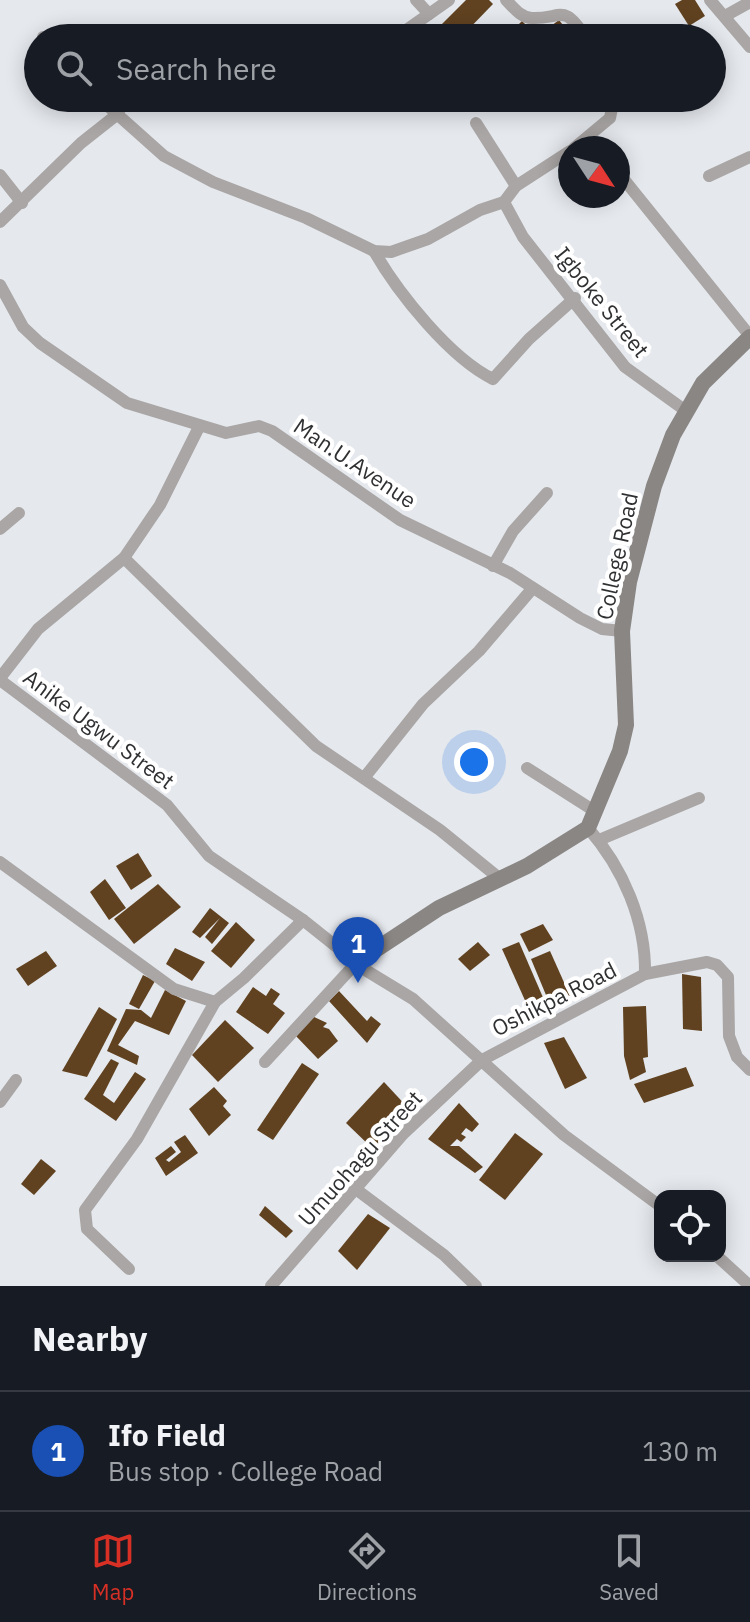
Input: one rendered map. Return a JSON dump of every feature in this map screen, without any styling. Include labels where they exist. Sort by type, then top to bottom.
[{"type":"main road","name":"College Road","points":[[593,834],[596,812],[620,751],[626,725],[622,631],[629,582],[654,486],[686,411],[703,383],[750,336]]},
{"type":"main road","points":[[357,962],[439,908],[572,841],[593,834]]},
{"type":"street","points":[[416,0],[429,14]]},
{"type":"street","points":[[415,24],[449,0]]},
{"type":"street","points":[[506,0],[521,15],[532,18],[555,13],[569,17],[575,24]]},
{"type":"street","points":[[710,0],[750,47]]},
{"type":"street","points":[[725,16],[750,2]]},
{"type":"street","points":[[590,136],[610,118],[611,112]]},
{"type":"street","points":[[0,222],[81,143],[119,113],[164,156],[213,182],[306,218],[374,251],[391,252],[428,239],[480,210],[504,202],[516,186],[558,158]]},
{"type":"street","points":[[476,123],[516,186]]},
{"type":"street","points":[[709,176],[750,157]]},
{"type":"street","points":[[0,175],[22,203]]},
{"type":"street","points":[[630,187],[750,336]]},
{"type":"street","name":"Igboke Street","points":[[504,202],[523,237],[575,298],[625,367],[686,411]]},
{"type":"street","points":[[374,251],[395,287],[427,323],[478,372],[493,379],[529,339],[575,298]]},
{"type":"street","name":"Man.U.Avenue","points":[[0,285],[23,327],[63,360],[127,403],[226,433],[259,426],[272,431],[400,520],[493,566],[602,629],[622,631]]},
{"type":"street","points":[[0,679],[38,629],[124,558],[160,505],[199,427]]},
{"type":"street","points":[[493,566],[513,531],[547,493]]},
{"type":"street","points":[[0,529],[19,513]]},
{"type":"street","points":[[124,558],[316,746],[440,830],[499,878]]},
{"type":"street","points":[[364,778],[423,704],[479,651],[532,589]]},
{"type":"street","name":"Anike Ugwu Street","points":[[0,679],[167,805],[209,856],[413,999],[564,1135],[654,1202]]},
{"type":"street","points":[[527,768],[596,812]]},
{"type":"street","points":[[645,974],[645,943],[638,916],[593,834],[699,798]]},
{"type":"street","points":[[0,862],[174,989],[215,1002]]},
{"type":"street","points":[[129,1269],[87,1229],[85,1210],[162,1100],[193,1035],[215,1002],[303,920]]},
{"type":"street","points":[[265,1062],[357,962]]},
{"type":"street","name":"Oshikpa Road","points":[[482,1060],[645,974],[707,962],[717,965],[728,977],[729,1036],[737,1057],[750,1070]]},
{"type":"street","name":"Umuohagu Street","points":[[271,1286],[403,1134],[482,1060]]},
{"type":"street","points":[[0,1102],[16,1080]]},
{"type":"street","points":[[357,1190],[444,1255],[476,1286]]},
{"type":"street","points":[[724,1262],[750,1286]]},
{"type":"building","points":[[466,0],[489,0],[493,4],[474,24],[442,24]]},
{"type":"building","points":[[682,0],[695,0],[705,16],[688,24],[675,4]]},
{"type":"building","points":[[138,853],[152,876],[131,890],[116,866]]},
{"type":"building","points":[[105,879],[126,908],[109,920],[90,892]]},
{"type":"building","points":[[158,884],[181,907],[134,944],[114,919]]},
{"type":"building","points":[[210,908],[229,923],[212,944],[205,937],[220,918],[200,938],[192,932]]},
{"type":"building","points":[[236,922],[255,940],[231,968],[211,951]]},
{"type":"building","points":[[543,924],[553,940],[529,952],[520,934]]},
{"type":"building","points":[[478,942],[490,955],[470,971],[458,959]]},
{"type":"building","points":[[519,942],[548,1009],[532,1016],[502,949]]},
{"type":"building","points":[[175,948],[205,962],[192,981],[166,964]]},
{"type":"building","points":[[46,951],[57,966],[28,986],[16,969]]},
{"type":"building","points":[[550,951],[571,998],[551,1007],[531,959]]},
{"type":"building","points":[[682,974],[701,977],[702,1031],[683,1029]]},
{"type":"building","points":[[143,975],[155,981],[139,1009],[129,1004]]},
{"type":"building","points":[[253,987],[266,996],[271,988],[280,994],[273,1004],[285,1013],[268,1034],[236,1012]]},
{"type":"building","points":[[165,990],[186,1001],[169,1035],[135,1021],[118,1045],[139,1056],[137,1065],[107,1051],[126,1009],[141,1010],[151,1018]]},
{"type":"building","points":[[339,991],[367,1021],[371,1016],[381,1024],[367,1043],[329,1001]]},
{"type":"building","points":[[646,1006],[648,1057],[643,1058],[646,1072],[630,1080],[624,1056],[623,1007]]},
{"type":"building","points":[[99,1007],[117,1019],[87,1077],[62,1071]]},
{"type":"building","points":[[312,1016],[327,1023],[323,1027],[329,1029],[338,1041],[318,1059],[295,1035]]},
{"type":"building","points":[[225,1020],[254,1048],[218,1082],[192,1055]]},
{"type":"building","points":[[564,1037],[587,1078],[565,1089],[544,1043]]},
{"type":"building","points":[[111,1059],[119,1063],[103,1095],[114,1103],[135,1072],[146,1079],[116,1121],[84,1099]]},
{"type":"building","points":[[302,1063],[319,1074],[273,1140],[257,1130]]},
{"type":"building","points":[[686,1067],[694,1086],[644,1103],[634,1084]]},
{"type":"building","points":[[384,1082],[410,1110],[373,1149],[346,1123]]},
{"type":"building","points":[[214,1087],[227,1101],[223,1106],[231,1115],[209,1136],[189,1109]]},
{"type":"building","points":[[459,1103],[479,1124],[472,1132],[466,1128],[461,1134],[466,1137],[461,1142],[457,1139],[450,1146],[459,1146],[483,1167],[475,1173],[428,1139]]},
{"type":"building","points":[[515,1133],[543,1154],[505,1200],[479,1180]]},
{"type":"building","points":[[185,1135],[198,1153],[166,1176],[155,1158],[171,1146],[176,1152],[166,1160],[169,1162],[181,1152],[174,1142]]},
{"type":"building","points":[[41,1159],[56,1171],[34,1195],[21,1184]]},
{"type":"building","points":[[265,1206],[293,1231],[286,1238],[259,1215]]},
{"type":"building","points":[[368,1214],[390,1228],[357,1270],[338,1251]]},
{"type":"place","name":"Ifo Field","points":[[358,983]]}]
